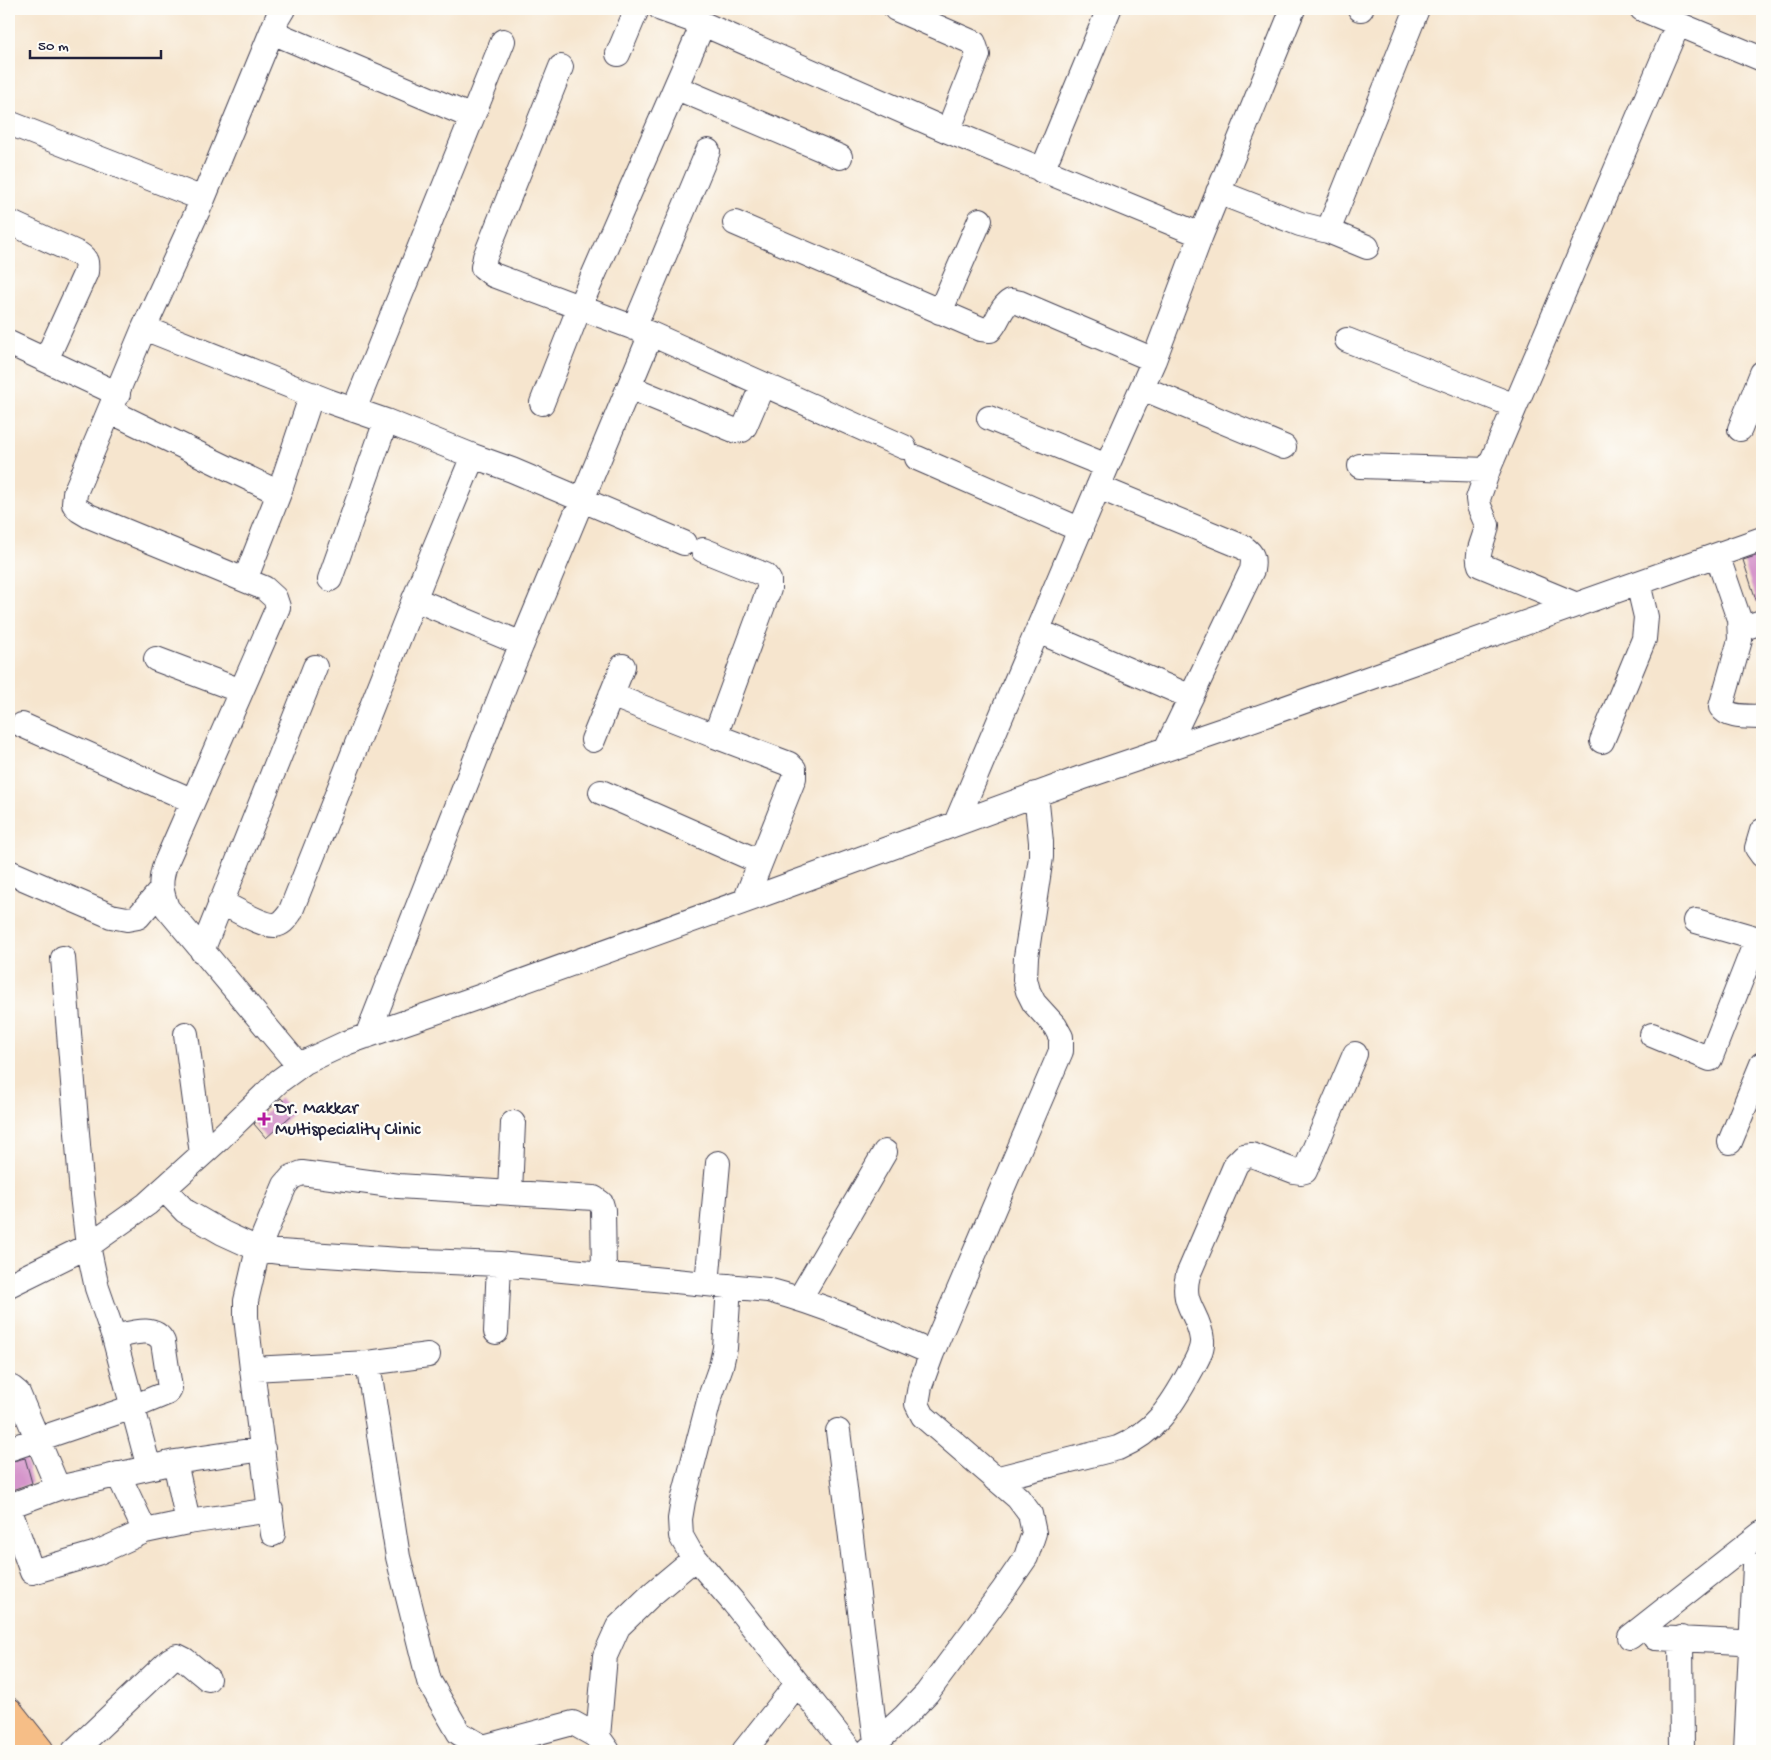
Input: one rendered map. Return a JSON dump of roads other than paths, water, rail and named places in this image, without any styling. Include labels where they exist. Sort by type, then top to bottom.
[{"type":"highway","points":[[10,1717],[23,1748]]},
{"type":"street","points":[[283,9],[203,200],[144,328],[75,493],[74,504],[79,510],[89,516],[264,588],[275,598],[278,607],[165,865],[161,878],[161,890],[167,908],[299,1066]]},
{"type":"street","points":[[618,54],[637,9]]},
{"type":"street","points":[[661,9],[703,24],[1042,171],[1201,235]]},
{"type":"street","points":[[896,9],[974,43],[978,55],[948,131]]},
{"type":"street","points":[[1042,171],[1109,9]]},
{"type":"street","points":[[956,823],[1154,360],[1218,192],[1293,9]]},
{"type":"street","points":[[1328,231],[1416,9]]},
{"type":"street","points":[[1642,9],[1762,60]]},
{"type":"street","points":[[542,403],[580,306],[677,88],[703,24]]},
{"type":"street","points":[[1577,605],[1480,565],[1478,560],[1479,554],[1487,525],[1478,506],[1478,499],[1488,470],[1678,24]]},
{"type":"street","points":[[272,32],[472,117]]},
{"type":"street","points":[[354,410],[503,41]]},
{"type":"street","points":[[561,67],[485,257],[483,267],[493,275],[580,306],[642,331],[763,384],[1081,530]]},
{"type":"street","points":[[677,88],[840,157]]},
{"type":"street","points":[[9,123],[203,200]]},
{"type":"street","points":[[367,1036],[522,644],[628,387],[642,331],[708,151]]},
{"type":"street","points":[[1218,192],[1300,224],[1328,231],[1367,247]]},
{"type":"street","points":[[940,312],[980,220]]},
{"type":"street","points":[[9,222],[79,254],[85,258],[87,264],[86,272],[46,360]]},
{"type":"street","points":[[735,224],[981,329],[990,330],[996,324],[1005,304],[1011,301],[1020,303],[1154,360]]},
{"type":"street","points":[[144,328],[512,470],[582,501],[765,576],[769,580],[769,589],[716,736]]},
{"type":"street","points":[[1347,340],[1515,406]]},
{"type":"street","points":[[9,343],[46,360],[114,402],[279,493]]},
{"type":"street","points":[[1740,429],[1762,373]]},
{"type":"street","points":[[628,387],[736,431],[742,430],[745,426],[763,384]]},
{"type":"street","points":[[1142,388],[1284,448]]},
{"type":"street","points":[[245,580],[279,493],[312,394]]},
{"type":"street","points":[[989,418],[1251,552],[1254,559],[1252,570],[1166,749]]},
{"type":"street","points":[[330,579],[386,421]]},
{"type":"street","points":[[220,902],[264,923],[276,925],[283,922],[290,912],[473,456]]},
{"type":"street","points":[[1360,466],[1488,470]]},
{"type":"street","points":[[9,1285],[88,1246],[147,1204],[279,1081],[305,1062],[346,1043],[479,997],[1036,794],[1762,539]]},
{"type":"street","points":[[1717,555],[1739,619],[1751,625],[1740,640],[1721,706],[1725,713],[1762,717]]},
{"type":"street","points":[[1602,741],[1644,639],[1646,617],[1638,583]]},
{"type":"street","points":[[414,599],[522,644]]},
{"type":"street","points":[[1038,630],[1192,697]]},
{"type":"street","points":[[156,659],[242,691]]},
{"type":"street","points":[[593,740],[623,666]]},
{"type":"street","points":[[202,951],[315,667]]},
{"type":"street","points":[[611,695],[789,764],[794,769],[794,778],[745,901]]},
{"type":"street","points":[[22,725],[194,801]]},
{"type":"street","points":[[601,792],[760,862]]},
{"type":"street","points":[[872,1747],[927,1693],[997,1600],[1026,1557],[1034,1533],[1030,1514],[1018,1498],[923,1416],[917,1404],[920,1386],[932,1353],[1060,1051],[1061,1037],[1055,1026],[1034,1004],[1028,991],[1026,978],[1026,957],[1041,857],[1036,794]]},
{"type":"street","points":[[1762,831],[1757,848],[1762,855]]},
{"type":"street","points":[[9,872],[111,916],[127,919],[138,916],[161,890]]},
{"type":"street","points":[[1652,1035],[1710,1059],[1760,939],[1696,921]]},
{"type":"street","points":[[64,958],[82,1195],[88,1246],[97,1288],[114,1337],[149,1468]]},
{"type":"street","points":[[186,1034],[202,1154]]},
{"type":"street","points":[[995,1479],[1118,1448],[1135,1441],[1174,1402],[1200,1353],[1202,1342],[1198,1326],[1185,1297],[1188,1275],[1236,1164],[1244,1156],[1252,1155],[1294,1171],[1301,1172],[1305,1170],[1355,1054]]},
{"type":"street","points":[[1730,1142],[1762,1064]]},
{"type":"street","points":[[510,1192],[513,1123]]},
{"type":"street","points":[[800,1298],[885,1152]]},
{"type":"street","points":[[718,1163],[718,1284],[724,1348],[721,1366],[710,1397],[683,1501],[680,1519],[681,1536],[695,1558],[734,1603],[851,1751]]},
{"type":"street","points":[[273,1534],[252,1369],[246,1301],[258,1249],[285,1185],[292,1177],[302,1173],[398,1186],[586,1196],[594,1198],[601,1203],[604,1273]]},
{"type":"street","points":[[164,1189],[185,1211],[222,1234],[258,1249],[400,1260],[499,1264],[768,1290],[800,1298],[858,1320],[932,1353]]},
{"type":"street","points":[[496,1332],[499,1264]]},
{"type":"street","points":[[9,1449],[134,1408],[167,1393],[170,1388],[163,1342],[160,1336],[155,1332],[147,1331],[114,1337]]},
{"type":"street","points":[[252,1369],[368,1363],[428,1355]]},
{"type":"street","points":[[368,1363],[398,1557],[430,1681],[459,1734],[482,1749],[573,1724],[603,1744]]},
{"type":"street","points":[[9,1388],[18,1393],[58,1488]]},
{"type":"street","points":[[838,1431],[872,1747]]},
{"type":"street","points":[[263,1449],[175,1462],[118,1474],[58,1488],[9,1507],[32,1572],[97,1553],[145,1531],[188,1522],[271,1510]]},
{"type":"street","points":[[175,1462],[188,1522]]},
{"type":"street","points":[[118,1474],[145,1531]]},
{"type":"street","points":[[1630,1637],[1762,1533]]},
{"type":"street","points":[[603,1744],[605,1656],[618,1627],[652,1594],[695,1558]]},
{"type":"street","points":[[1746,1751],[1756,1643],[1755,1566]]},
{"type":"street","points":[[1656,1638],[1756,1643]]},
{"type":"street","points":[[1682,1638],[1682,1751]]},
{"type":"street","points":[[74,1751],[170,1660],[177,1656],[185,1660],[208,1679]]},
{"type":"street","points":[[744,1751],[797,1684]]},
{"type":"place","name":"Dr. Makkar Multispeciality Clinic","points":[[264,1119]]}]
